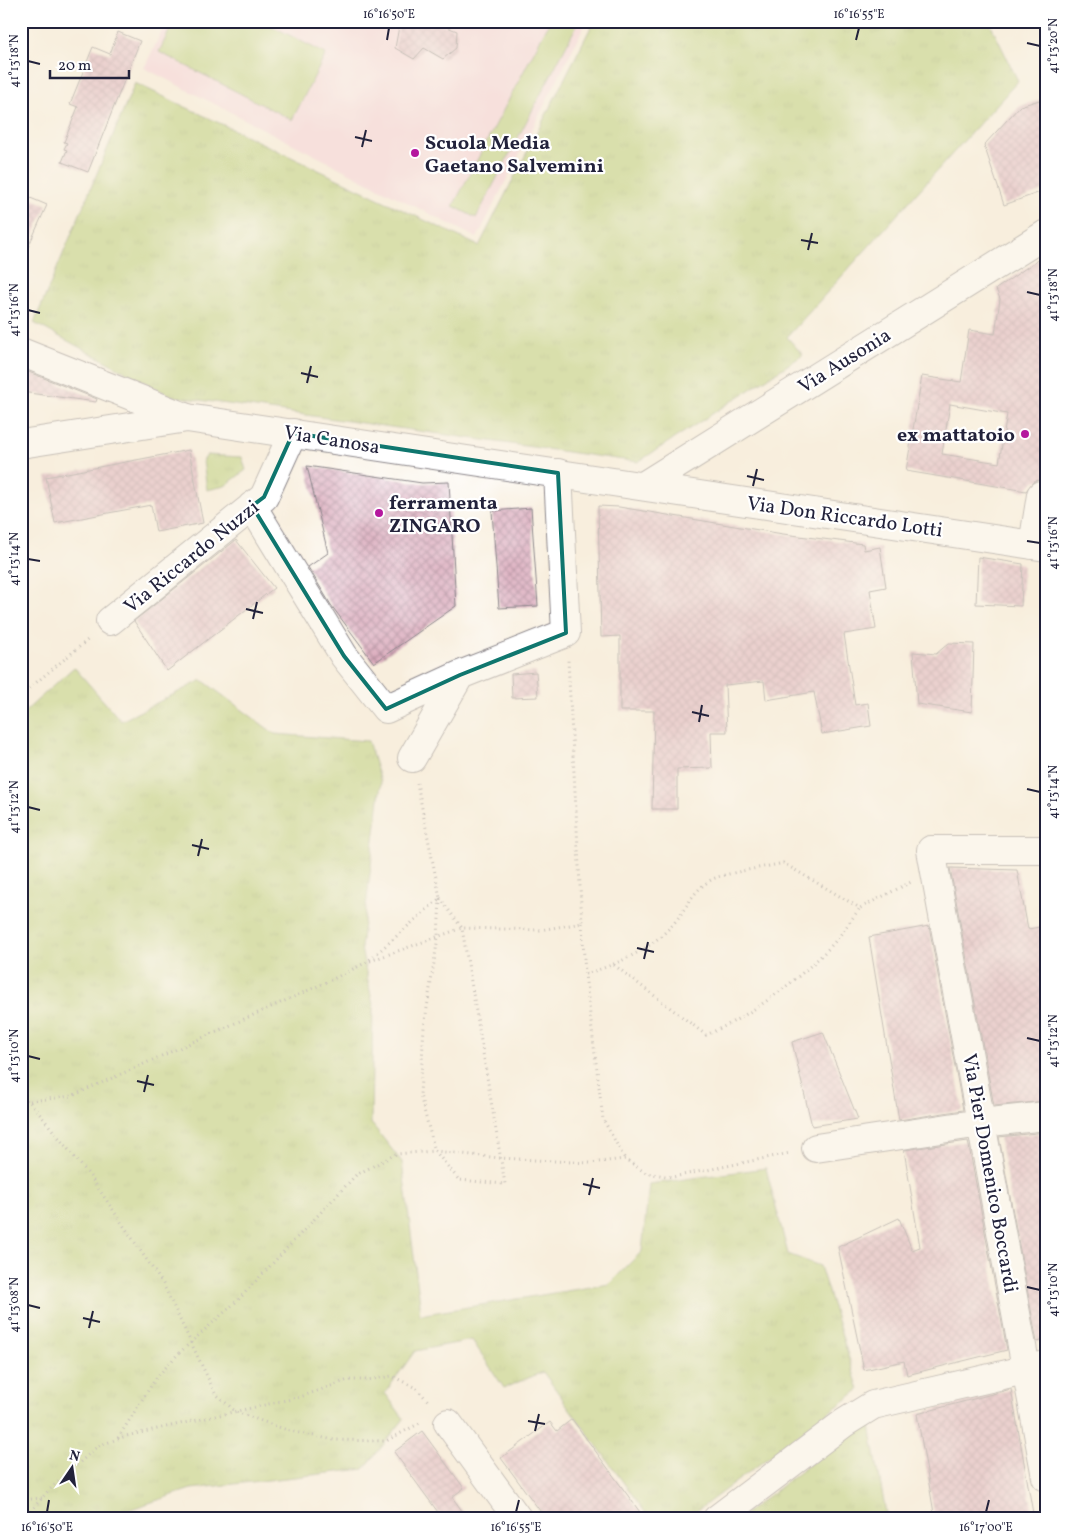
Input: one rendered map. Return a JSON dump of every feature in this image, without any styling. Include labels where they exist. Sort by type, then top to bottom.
[{"type":"street","name":"Via Ausonia","points":[[643,486],[1046,234]]},
{"type":"street","points":[[21,352],[187,418]]},
{"type":"street","name":"Via Canosa","points":[[21,444],[187,418],[643,486]]},
{"type":"street","name":"Via Riccardo Nuzzi","points":[[110,621],[264,497],[292,433]]},
{"type":"street","points":[[252,506],[344,656],[386,709],[460,675],[566,634],[558,473]]},
{"type":"street","name":"Via Don Riccardo Lotti","points":[[643,486],[1039,546]]},
{"type":"street","points":[[1039,546],[1041,495],[1046,495]]},
{"type":"street","points":[[412,758],[460,675]]},
{"type":"street","name":"Via Pier Domenico Boccardi","points":[[1046,850],[931,850],[981,1123],[1036,1367],[1046,1477]]},
{"type":"street","points":[[816,1148],[981,1123],[1046,1116]]},
{"type":"street","points":[[717,1519],[844,1423],[872,1405],[1036,1367]]},
{"type":"street","points":[[448,1423],[518,1519]]},
{"type":"path","points":[[21,695],[110,621]]},
{"type":"path","points":[[566,634],[585,974],[603,1119],[625,1159],[646,1173],[673,1177],[816,1148]]},
{"type":"path","points":[[412,758],[440,898],[438,938],[424,1027],[420,1095],[435,1151],[458,1180],[505,1184],[462,928],[440,898]]},
{"type":"path","points":[[585,974],[614,965],[658,941],[676,922],[691,896],[712,878],[783,864],[860,908]]},
{"type":"path","points":[[614,965],[706,1035],[736,1022],[775,994],[827,950],[860,908],[936,870]]},
{"type":"path","points":[[367,962],[440,898]]},
{"type":"path","points":[[21,1099],[29,1101],[72,1096],[237,1023],[367,962],[462,928],[540,930],[582,923]]},
{"type":"path","points":[[29,1101],[90,1176],[163,1284],[215,1393],[236,1412],[290,1431],[334,1440],[386,1441],[427,1420],[448,1423]]},
{"type":"path","points":[[118,1438],[156,1378],[191,1342],[238,1300],[356,1175],[396,1154],[435,1151],[500,1158],[590,1162],[625,1159]]},
{"type":"path","points":[[24,1519],[42,1498],[98,1446],[118,1438],[300,1397],[348,1380],[367,1380],[392,1376],[416,1388],[448,1423]]},
{"type":"path","points":[[21,1500],[42,1498]]},
{"type":"highlighted area","points":[[293,433],[558,473],[566,633],[460,675],[386,709],[344,656],[252,506],[264,497]]},
{"type":"shaded area","name":"Scuola Media Gaetano Salvemini","points":[[167,21],[587,21],[477,238],[144,68]]},
{"type":"green space","points":[[174,21],[262,21],[326,54],[292,120],[159,52]]},
{"type":"green space","points":[[550,21],[579,21],[476,218],[453,206]]},
{"type":"green space","points":[[594,21],[989,21],[1018,81],[787,337],[803,355],[638,462],[171,396],[34,323],[135,83],[479,246]]},
{"type":"green space","points":[[207,455],[242,457],[246,470],[225,486],[207,490],[203,461]]},
{"type":"green space","points":[[74,667],[121,721],[202,680],[275,734],[368,741],[381,782],[361,948],[373,1005],[371,1123],[402,1162],[420,1304],[419,1315],[609,1284],[642,1251],[649,1184],[766,1168],[788,1254],[820,1266],[859,1390],[686,1519],[650,1519],[543,1372],[504,1388],[472,1340],[415,1351],[385,1393],[404,1419],[364,1469],[191,1489],[101,1519],[21,1519],[21,715]]},
{"type":"green space","points":[[865,1422],[870,1426],[887,1519],[738,1519]]},
{"type":"building","points":[[400,21],[442,21],[442,25],[457,31],[456,48],[443,59],[424,48],[414,59],[395,48]]},
{"type":"building","points":[[118,32],[140,41],[88,172],[62,162],[67,150],[64,149],[67,143],[64,142],[78,107],[70,104],[93,47],[110,54]]},
{"type":"building","points":[[1046,98],[1046,190],[1004,205],[984,145],[1020,106]]},
{"type":"building","points":[[21,194],[47,205],[21,263]]},
{"type":"building","points":[[1046,254],[1046,356],[1040,394],[1046,398],[1046,479],[1034,481],[1026,491],[906,471],[922,376],[961,382],[969,330],[995,334],[1000,299],[996,289]],"holes":[[[950,404],[1007,414],[999,463],[942,454]]]},
{"type":"building","points":[[21,369],[97,399],[96,402],[21,392]]},
{"type":"building","points":[[189,450],[203,523],[156,532],[151,505],[55,523],[46,477]]},
{"type":"building","points":[[307,466],[422,483],[449,482],[456,606],[374,663],[331,605],[308,567],[328,553]]},
{"type":"building","points":[[598,506],[619,507],[783,534],[863,544],[864,550],[880,547],[886,587],[870,590],[876,629],[844,634],[855,705],[868,703],[871,726],[822,734],[814,692],[766,700],[764,681],[725,685],[727,732],[711,732],[712,768],[677,769],[677,809],[652,809],[654,711],[620,711],[620,636],[601,637]]},
{"type":"building","points":[[531,508],[538,606],[499,608],[492,511]]},
{"type":"building","points":[[236,540],[274,588],[167,671],[134,621]]},
{"type":"building","points":[[978,557],[1023,564],[1021,606],[976,604]]},
{"type":"building","points":[[949,643],[974,644],[972,712],[917,704],[913,652],[936,654]]},
{"type":"building","points":[[536,672],[538,697],[512,698],[511,674]]},
{"type":"building","points":[[950,868],[1017,870],[1028,929],[1046,926],[1046,1101],[994,1106]]},
{"type":"building","points":[[929,926],[963,1110],[899,1120],[869,937]]},
{"type":"building","points":[[823,1032],[858,1119],[812,1126],[792,1042]]},
{"type":"building","points":[[1046,1132],[1046,1340],[1037,1342],[999,1137]]},
{"type":"building","points":[[968,1141],[1007,1350],[907,1375],[904,1361],[864,1370],[838,1247],[899,1218],[912,1250],[920,1247],[904,1150]]},
{"type":"building","points":[[1011,1389],[1034,1519],[935,1519],[917,1414]]},
{"type":"building","points":[[572,1419],[645,1519],[546,1519],[501,1458],[550,1422],[557,1431]]},
{"type":"building","points":[[422,1431],[464,1488],[452,1497],[468,1519],[443,1519],[394,1452]]},
{"type":"place","name":"Scuola Media Gaetano Salvemini","points":[[415,153]]},
{"type":"place","name":"ex mattatoio","points":[[1025,434]]},
{"type":"place","name":"ferramenta ZINGARO","points":[[379,513]]}]
